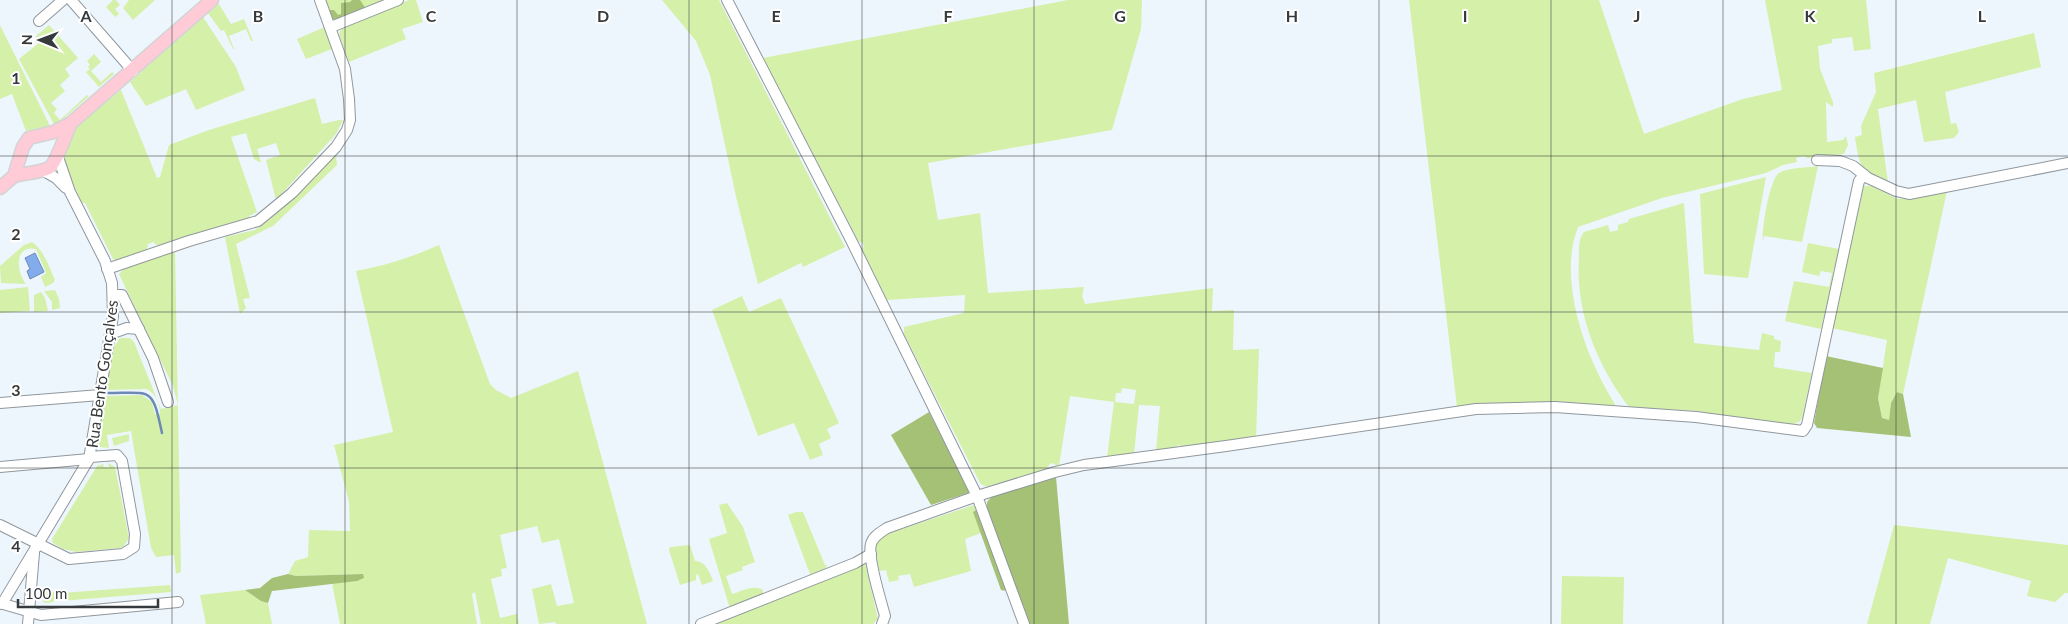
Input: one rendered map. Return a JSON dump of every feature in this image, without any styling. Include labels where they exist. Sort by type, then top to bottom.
[{"type":"main road","points":[[14,176],[23,147],[29,138],[44,135],[72,123],[212,0]]},
{"type":"main road","points":[[0,188],[14,176],[52,166],[72,123]]},
{"type":"main road","points":[[44,135],[52,139],[58,154]]},
{"type":"main road","points":[[22,152],[25,162],[29,167],[41,170]]},
{"type":"street","points":[[39,21],[63,0]]},
{"type":"street","points":[[71,0],[133,71]]},
{"type":"street","points":[[107,269],[189,241],[258,221],[292,193],[336,147],[347,130],[350,120],[349,99],[344,69],[331,27],[320,0]]},
{"type":"street","points":[[331,27],[398,0]]},
{"type":"street","points":[[727,0],[851,240],[977,496],[1024,624]]},
{"type":"street","name":"Rua Bento Gonçalves","points":[[1,603],[90,458],[110,334],[114,295],[107,269],[70,192],[58,154]]},
{"type":"street","points":[[1817,160],[1840,161],[1853,166],[1864,175],[1896,191],[1909,194],[2068,163]]},
{"type":"street","points":[[41,170],[62,183],[70,192]]},
{"type":"street","points":[[882,624],[885,616],[871,554],[871,543],[878,534],[888,528],[977,496],[1053,472],[1084,465],[1264,441],[1476,409],[1565,408],[1696,417],[1803,430],[1807,426],[1859,181],[1864,175]]},
{"type":"street","points":[[114,295],[122,295],[153,358],[168,402]]},
{"type":"street","points":[[110,334],[127,328],[139,329]]},
{"type":"street","points":[[0,403],[100,395]]},
{"type":"street","points":[[0,467],[117,455],[122,460],[135,534],[134,547],[123,554],[68,559],[37,546],[0,525]]},
{"type":"street","name":"Rua Bento Gonçalves","points":[[28,624],[37,546]]},
{"type":"street","points":[[701,624],[846,566],[871,554]]},
{"type":"street","points":[[1,603],[41,615],[178,602]]},
{"type":"green space","points":[[113,0],[116,0],[120,5],[115,9],[119,14],[115,17],[106,7]]},
{"type":"green space","points":[[129,0],[155,0],[133,20],[123,8]]},
{"type":"green space","points":[[324,0],[388,0],[331,18]]},
{"type":"green space","points":[[360,0],[366,9],[337,21],[331,18],[328,10],[334,10],[338,15],[341,14],[341,3]]},
{"type":"green space","points":[[409,0],[416,0],[423,22],[402,29],[406,39],[349,62],[339,34],[342,27]]},
{"type":"green space","points":[[662,0],[719,0],[845,247],[803,267],[801,263],[758,284],[737,201],[710,75],[696,41]]},
{"type":"green space","points":[[1068,0],[1142,0],[1141,29],[1112,130],[928,163],[938,220],[980,213],[988,293],[1084,287],[1082,296],[1085,304],[1213,288],[1212,311],[1234,310],[1233,350],[1259,349],[1256,439],[1188,447],[1178,445],[1175,449],[1156,451],[1160,406],[1139,405],[1134,454],[1107,458],[1114,402],[1070,396],[1059,466],[1051,463],[1046,469],[989,486],[984,486],[980,483],[904,334],[904,327],[964,313],[965,295],[887,300],[862,249],[864,246],[862,242],[859,242],[763,58]],"holes":[[[1122,388],[1136,390],[1134,404],[1115,402],[1116,393],[1121,393]]]},
{"type":"green space","points":[[1409,0],[1599,0],[1644,134],[1743,99],[1782,90],[1765,0],[1866,0],[1871,49],[1854,51],[1852,37],[1832,39],[1832,43],[1818,46],[1820,69],[1833,102],[1833,107],[1826,102],[1827,142],[1843,140],[1846,136],[1848,145],[1844,154],[1808,158],[1803,156],[1796,158],[1797,162],[1783,165],[1766,173],[1662,198],[1578,227],[1572,248],[1573,294],[1585,342],[1604,386],[1615,404],[1614,407],[1556,403],[1469,405],[1457,407]]},
{"type":"green space","points":[[219,4],[231,24],[244,19],[253,41],[251,41],[246,29],[229,36],[233,49],[224,30],[221,31],[208,13]]},
{"type":"green space","points":[[203,17],[236,67],[245,90],[196,110],[186,89],[146,106],[130,82]]},
{"type":"green space","points":[[0,25],[50,126],[26,131],[12,94],[0,99]]},
{"type":"green space","points":[[49,25],[78,58],[65,69],[70,76],[60,85],[65,91],[51,103],[57,109],[54,113],[60,120],[87,95],[89,96],[55,126],[19,59],[40,42],[36,36]]},
{"type":"green space","points":[[325,27],[332,49],[306,59],[297,39]]},
{"type":"green space","points":[[2034,33],[2041,67],[1945,92],[1951,124],[1956,123],[1959,132],[1954,138],[1924,142],[1916,100],[1878,109],[1888,183],[1863,167],[1858,156],[1855,137],[1862,135],[1861,126],[1876,92],[1874,73]]},
{"type":"green space","points":[[94,54],[101,62],[91,71],[101,82],[112,72],[114,74],[99,87],[86,72],[90,69],[87,61]]},
{"type":"green space","points":[[121,90],[157,178],[160,177],[169,145],[206,131],[315,98],[322,124],[343,120],[336,134],[276,200],[266,160],[280,155],[276,143],[257,149],[261,162],[259,162],[254,159],[246,133],[231,137],[257,212],[249,216],[250,218],[158,246],[153,242],[148,244],[147,250],[117,261],[113,259],[85,203],[82,203],[62,156],[76,126]]},
{"type":"green space","points":[[333,154],[336,155],[337,165],[273,226],[236,244],[250,298],[243,299],[246,308],[240,314],[225,237],[255,230],[270,219]]},
{"type":"green space","points":[[1818,166],[1802,242],[1764,236],[1763,241],[1763,227],[1767,205],[1772,184],[1776,177],[1779,173],[1788,170]]},
{"type":"green space","points":[[1766,177],[1748,278],[1704,274],[1700,194]]},
{"type":"green space","points":[[1864,186],[1871,186],[1898,199],[1947,191],[1903,394],[1897,392],[1891,403],[1889,420],[1882,418],[1878,397],[1887,340],[1832,328]]},
{"type":"green space","points":[[1684,203],[1694,343],[1759,350],[1762,333],[1774,336],[1774,339],[1781,341],[1780,352],[1775,352],[1774,367],[1812,373],[1802,418],[1799,422],[1791,425],[1752,421],[1698,411],[1629,407],[1607,374],[1590,337],[1581,298],[1579,248],[1581,238],[1584,232],[1608,225],[1610,232],[1618,230],[1618,225],[1628,222],[1629,219]]},
{"type":"green space","points":[[32,242],[40,249],[46,259],[55,280],[53,283],[45,287],[41,277],[46,273],[36,249],[29,249],[24,251],[19,260],[20,273],[26,284],[1,283],[0,266],[24,245]]},
{"type":"green space","points":[[1808,243],[1839,249],[1821,329],[1785,321],[1794,281],[1829,287],[1832,273],[1821,271],[1819,276],[1802,272]]},
{"type":"green space","points":[[439,245],[490,384],[496,390],[511,398],[578,371],[647,624],[556,624],[555,622],[539,624],[532,589],[551,584],[557,606],[574,603],[559,539],[542,543],[537,526],[500,535],[507,568],[501,569],[502,576],[491,579],[500,618],[517,614],[519,624],[481,624],[475,592],[472,594],[477,624],[340,624],[332,583],[357,581],[363,574],[296,576],[288,574],[295,561],[308,557],[309,530],[350,531],[349,502],[334,445],[393,432],[356,271],[398,261]]},
{"type":"green space","points":[[175,250],[178,405],[173,386],[119,274],[127,266]]},
{"type":"green space","points":[[28,287],[30,311],[0,313],[0,290]]},
{"type":"green space","points":[[55,290],[60,308],[52,310],[52,302],[44,291]]},
{"type":"green space","points":[[41,292],[45,298],[48,311],[34,312],[34,295]]},
{"type":"green space","points":[[742,296],[749,312],[781,298],[839,423],[827,429],[831,438],[819,444],[823,455],[810,460],[794,423],[758,436],[712,310]]},
{"type":"green space","points":[[120,338],[130,338],[134,342],[157,399],[146,389],[107,390],[113,348]]},
{"type":"green space","points":[[1826,356],[1883,368],[1878,398],[1882,418],[1889,420],[1891,403],[1897,392],[1903,394],[1911,437],[1817,428],[1814,423]]},
{"type":"green space","points":[[142,395],[152,402],[155,414],[160,414],[157,399],[161,409],[178,405],[181,572],[176,574],[174,555],[156,557],[151,548],[131,431],[107,435],[109,448],[100,447],[98,442],[106,396]]},
{"type":"green space","points":[[929,412],[969,491],[968,493],[931,505],[891,435]]},
{"type":"green space","points":[[129,434],[129,441],[114,446],[112,438]]},
{"type":"green space","points":[[108,463],[115,467],[129,538],[123,547],[76,552],[63,549],[53,543],[52,539],[97,466],[103,464],[104,467],[109,467]]},
{"type":"green space","points":[[1056,477],[1069,624],[1029,624],[987,511],[987,502],[993,495]]},
{"type":"green space","points":[[727,503],[743,527],[755,562],[742,567],[743,570],[726,576],[732,594],[754,588],[762,589],[764,595],[730,609],[709,539],[727,533],[719,505]]},
{"type":"green space","points":[[974,505],[976,510],[973,512],[981,533],[965,539],[971,571],[914,587],[910,574],[898,576],[899,580],[889,582],[886,570],[879,571],[874,547],[881,536]]},
{"type":"green space","points":[[976,510],[1007,591],[1001,590],[973,512]]},
{"type":"green space","points":[[803,512],[825,565],[827,565],[825,571],[811,577],[788,515]]},
{"type":"green space","points":[[1894,525],[2068,545],[2068,593],[2065,593],[2055,602],[2027,596],[2031,581],[1948,558],[1930,624],[1867,624]]},
{"type":"green space","points":[[690,545],[695,561],[699,561],[704,565],[713,581],[702,585],[698,574],[696,575],[696,580],[680,585],[669,550],[670,547]]},
{"type":"green space","points":[[865,563],[878,619],[873,624],[711,624]]},
{"type":"green space","points":[[288,574],[296,576],[363,574],[364,578],[357,581],[272,591],[268,603],[261,601],[245,590],[260,588],[272,578]]},
{"type":"green space","points":[[1562,576],[1624,577],[1623,624],[1561,624]]},
{"type":"green space","points":[[170,585],[171,592],[61,601],[61,593]]},
{"type":"green space","points":[[42,590],[54,592],[54,602],[45,603],[43,601]]},
{"type":"green space","points":[[245,590],[261,601],[268,603],[272,624],[206,624],[200,595]]},
{"type":"water","points":[[35,253],[44,272],[30,279],[27,271],[30,269],[25,258]]},
{"type":"waterway","points":[[107,393],[142,393],[148,395],[156,407],[162,433]]}]
